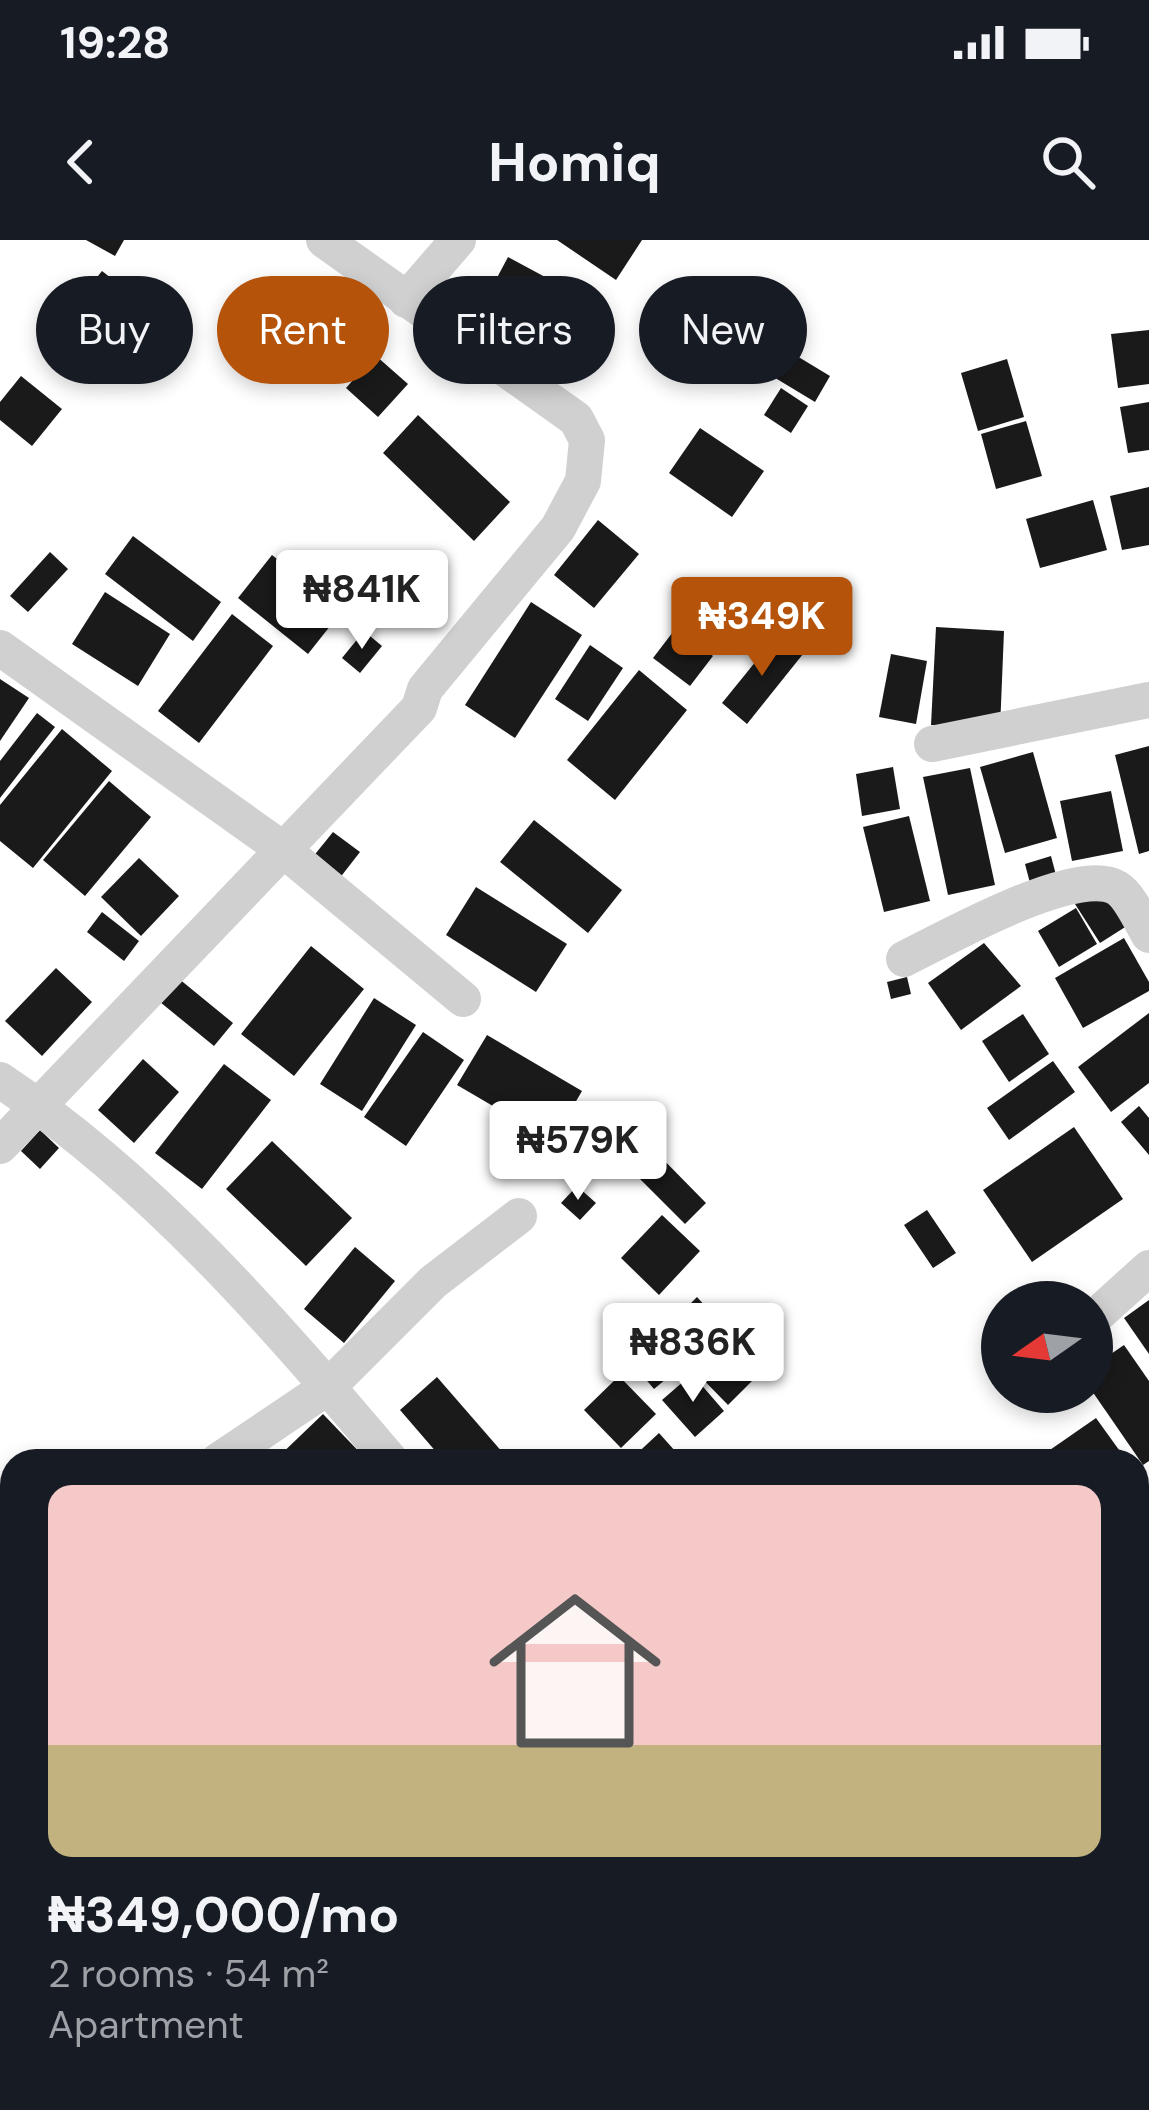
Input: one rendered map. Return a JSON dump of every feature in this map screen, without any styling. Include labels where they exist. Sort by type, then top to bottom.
[{"type":"street","points":[[0,1146],[419,708],[425,689],[558,528],[584,481],[587,440],[576,419],[324,240]]},
{"type":"street","points":[[406,300],[458,240]]},
{"type":"street","points":[[0,648],[281,848],[463,999]]},
{"type":"street","points":[[932,744],[1149,700]]},
{"type":"street","points":[[904,959],[1001,910],[1061,888],[1104,884],[1120,890],[1149,935]]},
{"type":"street","points":[[0,1081],[41,1107],[148,1197],[381,1449]]},
{"type":"street","points":[[236,1449],[328,1387],[434,1282],[518,1216]]},
{"type":"street","points":[[1113,1301],[1149,1268]]},
{"type":"building","points":[[86,240],[124,240],[115,256]]},
{"type":"building","points":[[557,240],[642,240],[616,280]]},
{"type":"building","points":[[508,257],[543,276],[498,276]]},
{"type":"building","points":[[1149,330],[1149,384],[1118,388],[1111,334]]},
{"type":"building","points":[[1007,359],[1024,417],[978,431],[961,373]]},
{"type":"building","points":[[807,362],[830,376],[815,402],[785,384],[807,384]]},
{"type":"building","points":[[389,367],[408,384],[378,417],[346,388],[350,384],[389,384]]},
{"type":"building","points":[[21,376],[62,409],[32,446],[0,420],[0,402]]},
{"type":"building","points":[[781,388],[808,406],[791,433],[764,415]]},
{"type":"building","points":[[1149,402],[1149,450],[1128,453],[1120,407]]},
{"type":"building","points":[[418,415],[510,502],[474,541],[383,453]]},
{"type":"building","points":[[1026,421],[1042,476],[996,489],[981,434]]},
{"type":"building","points":[[700,428],[764,471],[732,517],[669,473]]},
{"type":"building","points":[[1149,487],[1149,545],[1122,550],[1110,496]]},
{"type":"building","points":[[1093,500],[1107,550],[1040,568],[1026,519]]},
{"type":"building","points":[[598,520],[639,554],[594,608],[554,575]]},
{"type":"building","points":[[133,536],[221,602],[193,641],[105,574]]},
{"type":"building","points":[[50,552],[68,569],[28,612],[10,596]]},
{"type":"building","points":[[272,555],[342,611],[308,654],[238,598]]},
{"type":"building","points":[[105,592],[170,634],[138,686],[72,644]]},
{"type":"building","points":[[531,602],[582,635],[515,738],[465,705]]},
{"type":"building","points":[[232,614],[273,646],[199,743],[158,711]]},
{"type":"building","points":[[936,627],[1004,631],[1000,729],[931,725]]},
{"type":"building","points":[[676,628],[713,656],[690,686],[653,658]]},
{"type":"building","points":[[364,631],[382,646],[360,673],[342,658]]},
{"type":"building","points":[[778,634],[803,654],[747,724],[722,703]]},
{"type":"building","points":[[590,645],[623,668],[588,721],[555,699]]},
{"type":"building","points":[[891,654],[927,661],[916,724],[879,717]]},
{"type":"building","points":[[639,670],[687,710],[615,800],[567,760]]},
{"type":"building","points":[[0,679],[29,698],[0,741]]},
{"type":"building","points":[[37,713],[55,727],[0,798],[0,761]]},
{"type":"building","points":[[62,729],[112,771],[33,868],[0,841],[0,805]]},
{"type":"building","points":[[1149,746],[1149,851],[1139,854],[1115,755]]},
{"type":"building","points":[[1033,752],[1057,838],[1005,853],[980,767]]},
{"type":"building","points":[[893,767],[900,809],[862,816],[856,774]]},
{"type":"building","points":[[970,768],[995,885],[948,895],[923,777]]},
{"type":"building","points":[[109,781],[151,817],[85,896],[43,860]]},
{"type":"building","points":[[1111,791],[1123,851],[1072,861],[1060,801]]},
{"type":"building","points":[[909,816],[930,901],[884,912],[863,827]]},
{"type":"building","points":[[534,820],[622,890],[588,933],[500,862]]},
{"type":"building","points":[[333,832],[360,852],[339,879],[312,858]]},
{"type":"building","points":[[1051,856],[1056,875],[1030,883],[1025,864]]},
{"type":"building","points":[[139,858],[179,896],[141,936],[101,897]]},
{"type":"building","points":[[1105,885],[1130,924],[1100,943],[1075,904]]},
{"type":"building","points":[[476,887],[567,944],[536,992],[446,935]]},
{"type":"building","points":[[1076,908],[1097,944],[1059,967],[1038,931]]},
{"type":"building","points":[[102,912],[139,941],[124,961],[87,932]]},
{"type":"building","points":[[1124,938],[1149,982],[1149,991],[1083,1028],[1055,978]]},
{"type":"building","points":[[984,943],[1021,986],[961,1030],[928,983]]},
{"type":"building","points":[[311,946],[364,989],[294,1076],[241,1034]]},
{"type":"building","points":[[56,968],[92,1002],[42,1056],[5,1021]]},
{"type":"building","points":[[907,977],[911,994],[891,999],[887,982]]},
{"type":"building","points":[[178,978],[233,1023],[214,1046],[160,1002]]},
{"type":"building","points":[[374,998],[416,1025],[362,1111],[320,1084]]},
{"type":"building","points":[[1149,1013],[1149,1083],[1111,1112],[1078,1067]]},
{"type":"building","points":[[1023,1014],[1049,1054],[1009,1082],[982,1041]]},
{"type":"building","points":[[423,1032],[464,1060],[406,1146],[364,1117]]},
{"type":"building","points":[[487,1035],[582,1091],[553,1141],[457,1085]]},
{"type":"building","points":[[143,1059],[179,1092],[134,1143],[98,1110]]},
{"type":"building","points":[[1053,1061],[1075,1092],[1009,1140],[987,1108]]},
{"type":"building","points":[[224,1064],[271,1100],[202,1189],[155,1153]]},
{"type":"building","points":[[1139,1106],[1149,1118],[1149,1155],[1121,1122]]},
{"type":"building","points":[[1074,1127],[1123,1199],[1032,1262],[983,1190]]},
{"type":"building","points":[[40,1130],[59,1148],[40,1169],[21,1151]]},
{"type":"building","points":[[272,1141],[352,1218],[306,1266],[226,1189]]},
{"type":"building","points":[[650,1146],[706,1203],[685,1224],[628,1167]]},
{"type":"building","points":[[577,1186],[596,1203],[580,1220],[561,1203]]},
{"type":"building","points":[[927,1210],[956,1253],[933,1268],[904,1225]]},
{"type":"building","points":[[662,1215],[700,1251],[659,1295],[621,1258]]},
{"type":"building","points":[[355,1247],[395,1281],[344,1343],[304,1309]]},
{"type":"building","points":[[697,1297],[726,1329],[720,1335],[758,1375],[728,1405],[690,1366],[703,1354],[672,1322]]},
{"type":"building","points":[[1149,1300],[1149,1354],[1124,1318]]},
{"type":"building","points":[[669,1322],[696,1354],[654,1389],[627,1357]]},
{"type":"building","points":[[1124,1345],[1149,1381],[1149,1449],[1132,1449],[1107,1413],[1113,1413],[1113,1353]]},
{"type":"building","points":[[692,1374],[724,1411],[695,1437],[662,1400]]},
{"type":"building","points":[[619,1376],[656,1414],[621,1448],[584,1410]]},
{"type":"building","points":[[437,1377],[500,1449],[434,1449],[400,1410]]},
{"type":"building","points":[[323,1414],[357,1449],[287,1449]]},
{"type":"building","points":[[1096,1418],[1118,1449],[1051,1449]]},
{"type":"building","points":[[659,1433],[673,1449],[642,1449]]}]
